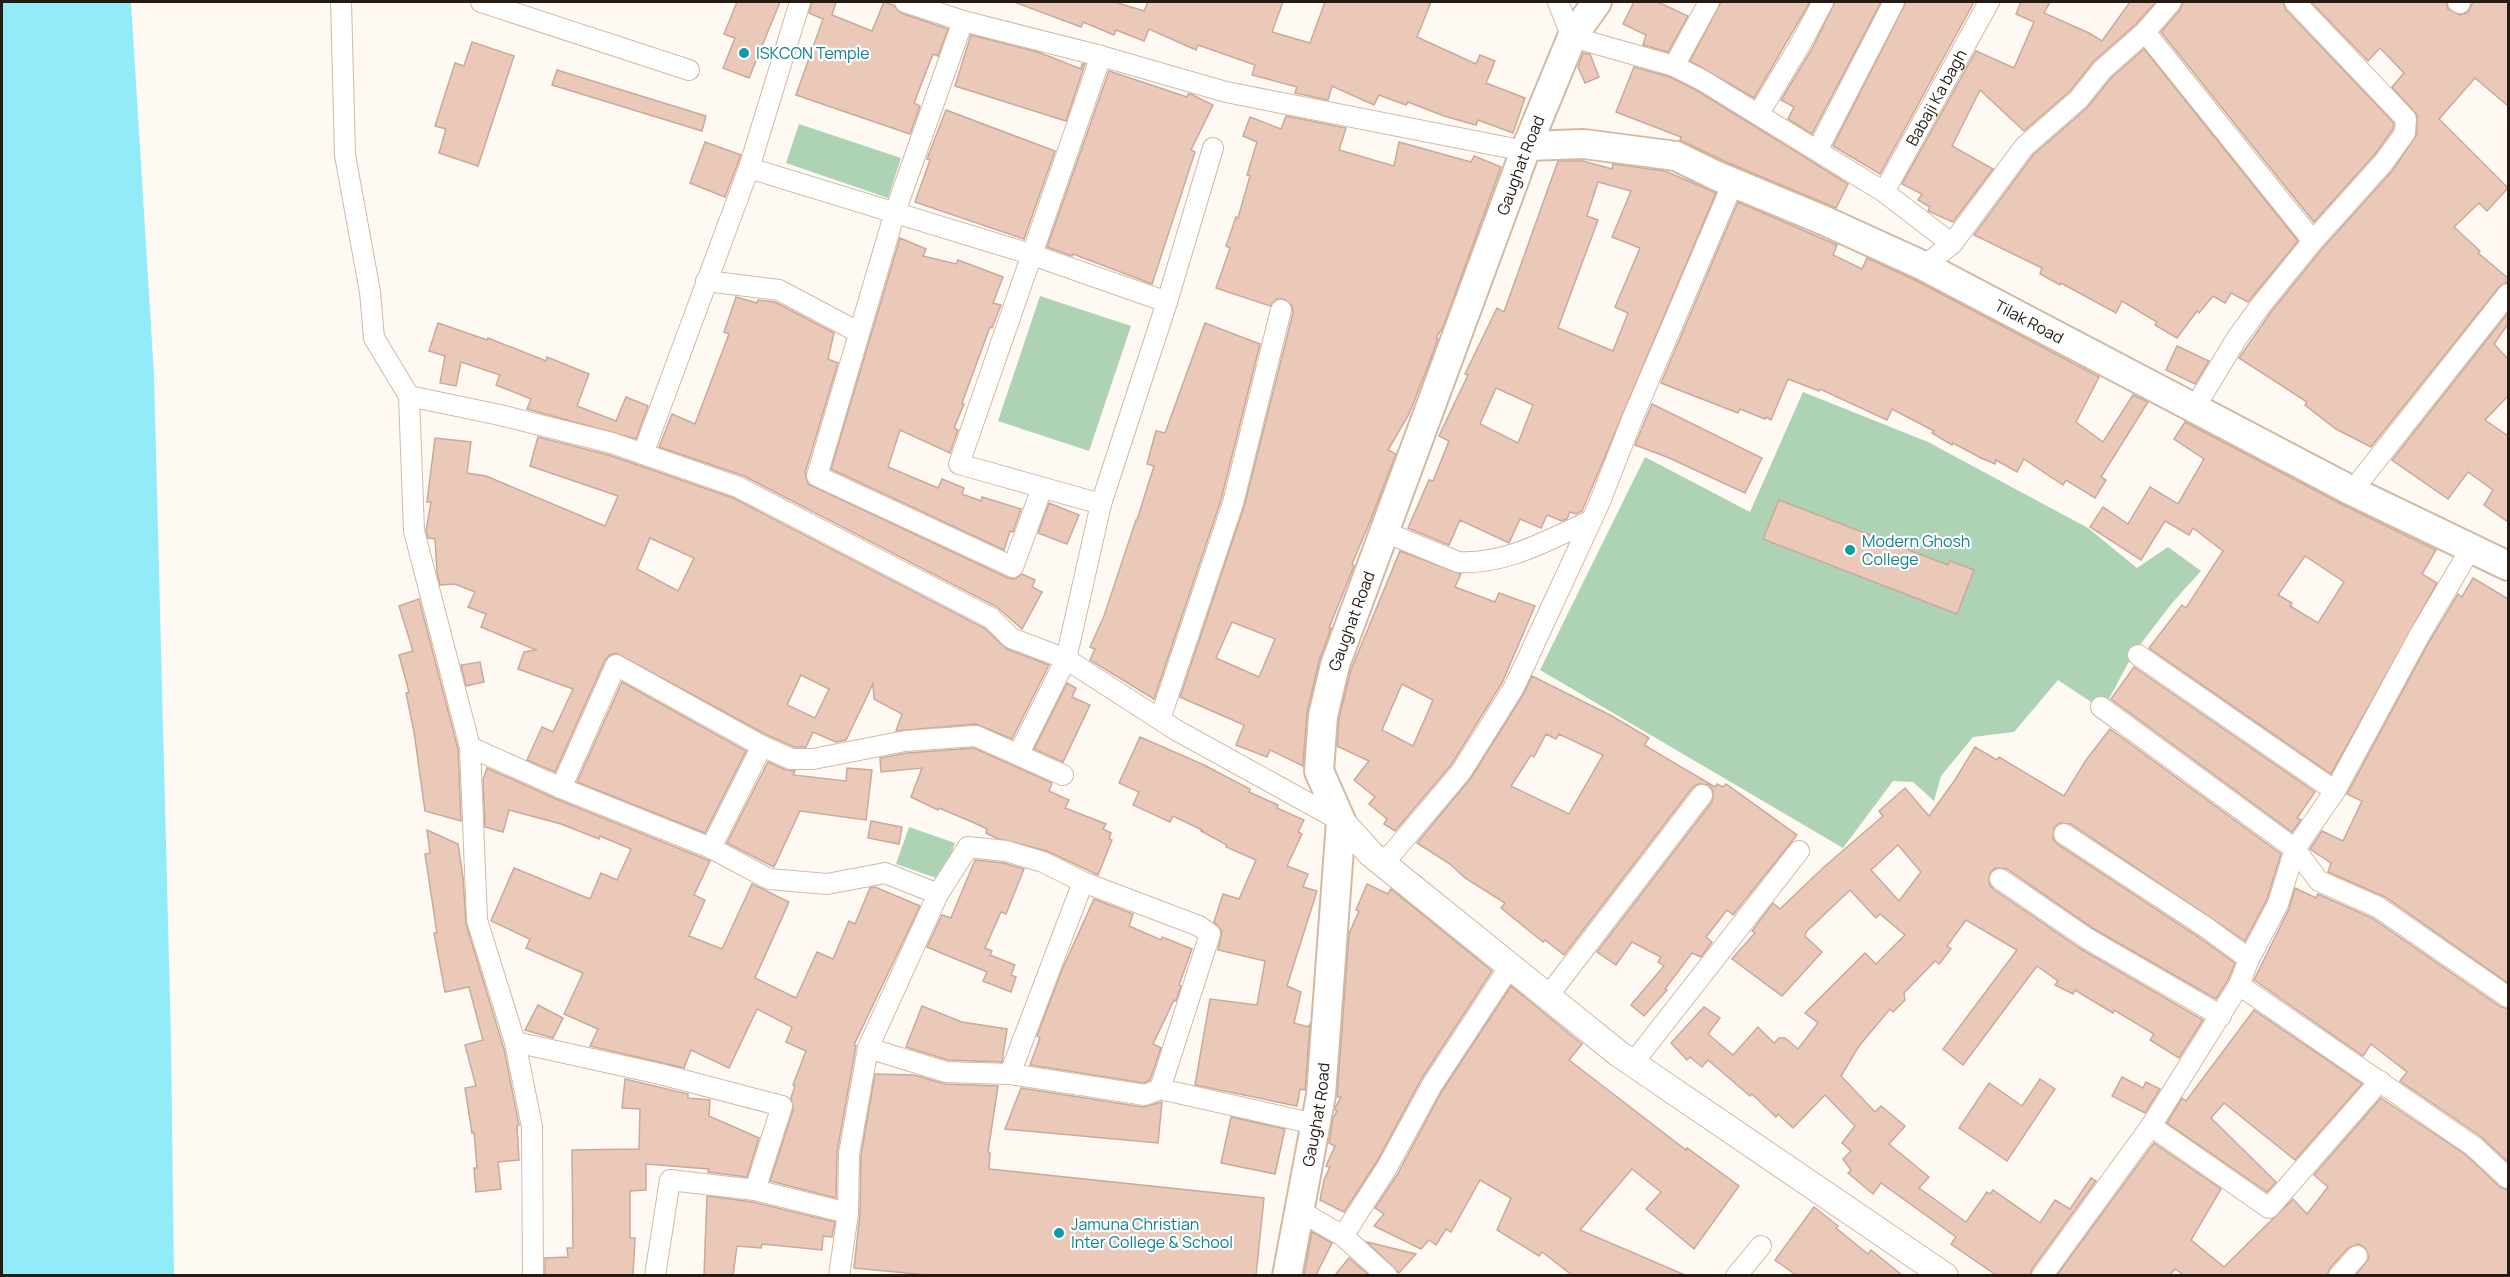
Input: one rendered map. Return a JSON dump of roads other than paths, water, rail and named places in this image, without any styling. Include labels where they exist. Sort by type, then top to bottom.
[{"type":"main road","name":"Gaughat Road","points":[[1287,1275],[1321,1095],[1341,821],[1319,771],[1323,716],[1335,665],[1526,148],[1572,38],[1597,2]]},
{"type":"main road","name":"Tilak Road","points":[[1526,148],[1584,144],[1676,156],[1924,266],[2352,491],[2508,566]]},
{"type":"street","points":[[341,2],[345,154],[370,292],[374,338],[409,396],[414,531],[470,747],[477,920],[515,1042],[532,1127],[533,1275]]},
{"type":"street","points":[[481,2],[689,70]]},
{"type":"street","points":[[643,454],[749,168],[800,2]]},
{"type":"street","points":[[905,2],[963,21],[1101,56],[1226,92],[1526,148]]},
{"type":"street","points":[[1558,2],[1572,38],[1674,66],[1818,149],[1884,192],[1952,244]]},
{"type":"street","points":[[1674,66],[1709,2]]},
{"type":"street","points":[[1759,113],[1823,2]]},
{"type":"street","points":[[1818,149],[1894,2]]},
{"type":"street","name":"Babaji Ka bagh","points":[[1884,192],[1989,2]]},
{"type":"street","points":[[1924,266],[1952,244],[2024,147],[2079,99],[2102,70],[2145,32],[2171,2]]},
{"type":"street","points":[[2195,407],[2236,338],[2313,241],[2378,169],[2407,126],[2406,119],[2295,2]]},
{"type":"street","points":[[963,21],[895,213],[817,476],[1013,567],[1042,488]]},
{"type":"street","points":[[2145,32],[2313,241]]},
{"type":"street","points":[[1101,56],[1030,254],[959,464],[1101,504]]},
{"type":"street","points":[[1018,755],[1066,659],[1101,504],[1214,148]]},
{"type":"street","points":[[749,168],[1030,254],[1167,302]]},
{"type":"street","points":[[1384,863],[1461,772],[1512,689],[1590,521],[1733,183]]},
{"type":"street","points":[[706,281],[779,290],[858,332]]},
{"type":"street","points":[[2352,491],[2508,294]]},
{"type":"street","points":[[1160,719],[1233,503],[1281,310]]},
{"type":"street","points":[[409,396],[601,440],[738,487],[991,618],[1011,639],[1066,659],[1176,730],[1341,821],[1371,854],[1633,1063],[1937,1273]]},
{"type":"street","points":[[1385,532],[1458,562],[1466,562],[1515,554],[1590,521]]},
{"type":"street","points":[[2042,1275],[2151,1126],[2221,1016],[2239,985],[2249,959],[2278,904],[2295,849],[2335,791],[2419,636],[2471,548]]},
{"type":"street","points":[[2138,655],[2335,791]]},
{"type":"street","points":[[561,788],[616,664],[762,746],[791,759],[813,759],[905,741],[976,736],[1063,775]]},
{"type":"street","points":[[2101,706],[2295,849],[2319,881],[2378,907],[2508,997]]},
{"type":"street","points":[[711,848],[762,746]]},
{"type":"street","points":[[470,747],[561,788],[711,848],[769,879],[827,885],[885,873],[938,894]]},
{"type":"street","points":[[1548,996],[1702,795]]},
{"type":"street","points":[[2064,834],[2207,928],[2249,959]]},
{"type":"street","points":[[839,1275],[848,1213],[849,1154],[868,1048],[938,894],[968,847],[1006,851],[1043,862],[1083,882],[1199,926],[1210,934],[1160,1089]]},
{"type":"street","points":[[1633,1063],[1799,851]]},
{"type":"street","points":[[2000,879],[2088,939],[2221,1016]]},
{"type":"street","points":[[1010,1074],[1083,882]]},
{"type":"street","points":[[1342,1236],[1386,1169],[1432,1084],[1510,966]]},
{"type":"street","points":[[2239,985],[2473,1146],[2508,1178]]},
{"type":"street","points":[[515,1042],[660,1074],[782,1106],[754,1190]]},
{"type":"street","points":[[868,1048],[946,1072],[1010,1074],[1146,1095],[1160,1089],[1315,1124]]},
{"type":"street","points":[[2151,1126],[2269,1208],[2380,1081]]},
{"type":"street","points":[[655,1275],[670,1180],[754,1190],[848,1213]]},
{"type":"street","points":[[1300,1211],[1342,1236],[1387,1275]]},
{"type":"street","points":[[1736,1275],[1761,1246]]},
{"type":"street","points":[[2339,1275],[2357,1256]]},
{"type":"water","points":[[2,2],[131,2],[154,375],[171,1039],[174,1275],[2,1275]]},
{"type":"place","name":"ISKCON Temple","points":[[744,53]]},
{"type":"place","name":"Modern Ghosh College","points":[[1850,550]]},
{"type":"place","name":"Jamuna Christian Inter College & School","points":[[1059,1233]]}]
